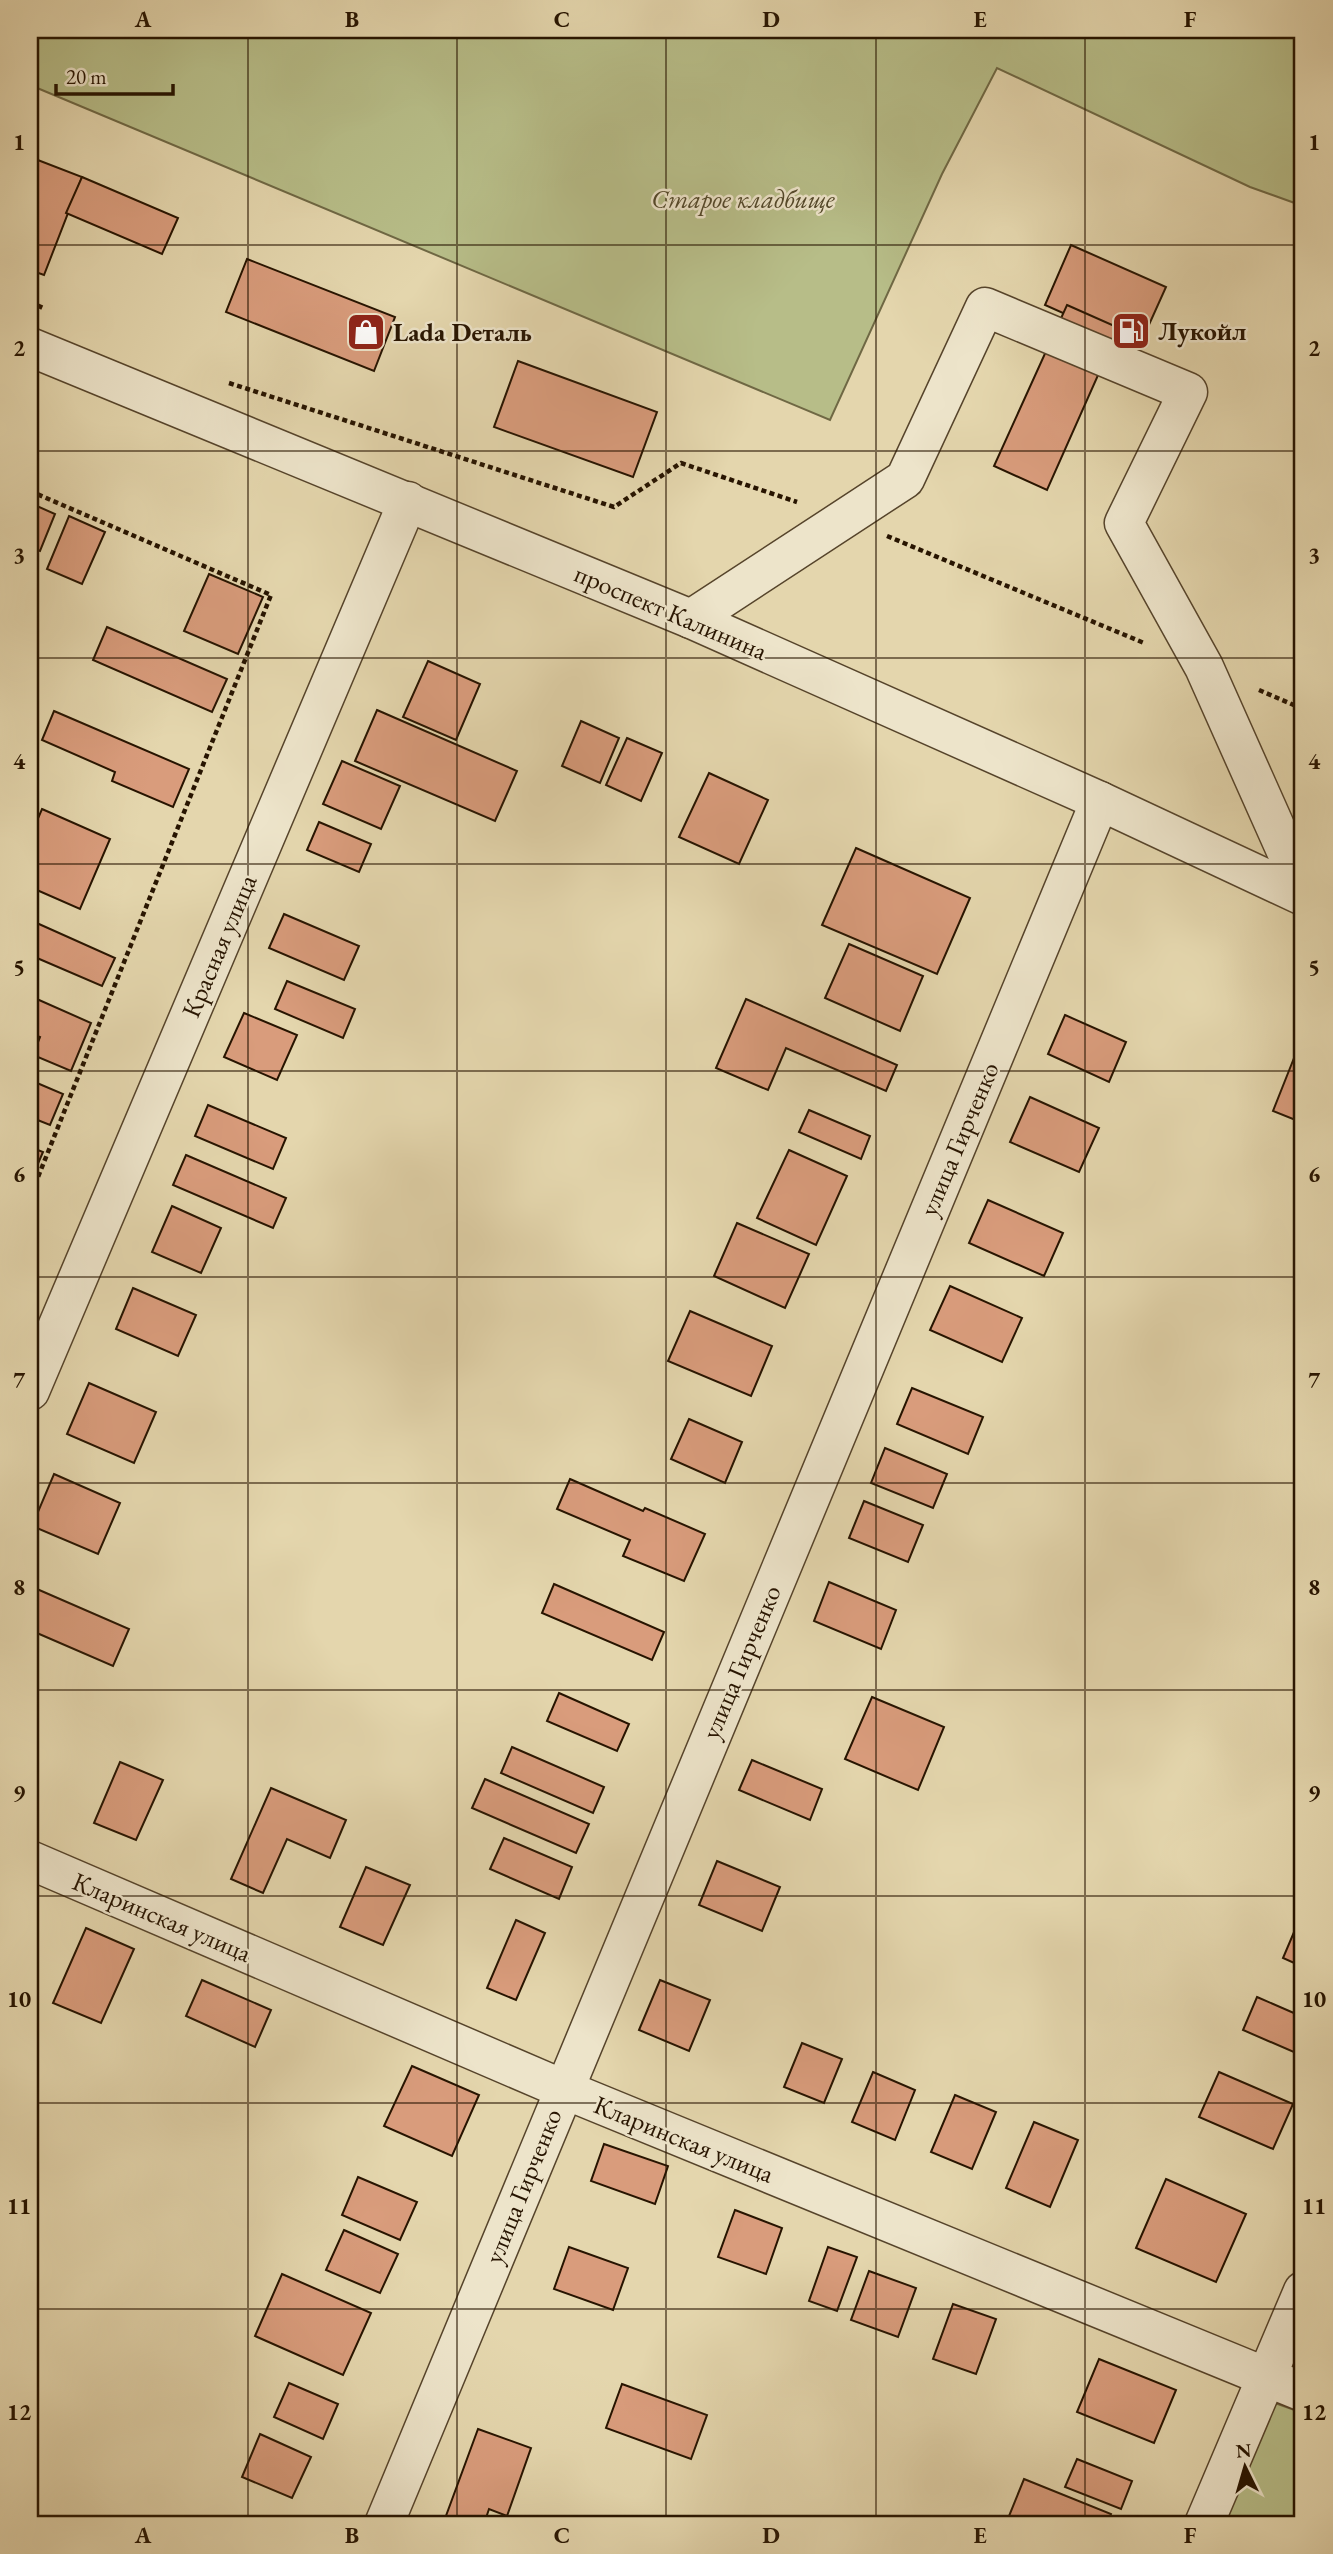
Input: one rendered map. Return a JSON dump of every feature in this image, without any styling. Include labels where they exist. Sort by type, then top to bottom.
[{"type":"street","points":[[691,619],[905,479],[985,307],[1188,392],[1124,523],[1204,667],[1303,889]]},
{"type":"street","name":"проспект Калинина","points":[[30,347],[691,619],[1100,801],[1303,896]]},
{"type":"street","name":"Красная улица","points":[[30,1391],[408,501]]},
{"type":"street","name":"улица Гирченко","points":[[384,2524],[1100,801]]},
{"type":"street","name":"Кларинская улица","points":[[30,1860],[563,2089],[1303,2392]]},
{"type":"street","points":[[1204,2524],[1303,2291]]},
{"type":"path","points":[[30,302],[55,313]]},
{"type":"path","points":[[219,380],[614,507],[681,463],[845,519],[1303,709]]},
{"type":"path","points":[[30,491],[271,595],[30,1198]]},
{"type":"green space","name":"Старое кладбище","points":[[30,30],[1303,30],[1303,206],[1250,187],[997,68],[942,174],[830,420],[30,85]]},
{"type":"green space","points":[[1275,2403],[1303,2413],[1303,2524],[1224,2524]]},
{"type":"building","points":[[30,157],[82,177],[44,275],[30,270]]},
{"type":"building","points":[[82,177],[178,218],[162,254],[66,213]]},
{"type":"building","points":[[1071,245],[1166,287],[1139,347],[1045,305]]},
{"type":"building","points":[[247,259],[395,317],[374,371],[226,312]]},
{"type":"building","points":[[1067,305],[1119,328],[1047,490],[994,466]]},
{"type":"building","points":[[518,361],[657,412],[633,477],[494,427]]},
{"type":"building","points":[[30,503],[55,514],[40,551],[30,547]]},
{"type":"building","points":[[69,516],[105,532],[82,584],[47,569]]},
{"type":"building","points":[[209,574],[263,597],[238,654],[184,631]]},
{"type":"building","points":[[107,627],[227,679],[212,712],[93,660]]},
{"type":"building","points":[[428,661],[480,684],[456,740],[403,717]]},
{"type":"building","points":[[377,710],[517,771],[495,821],[355,761]]},
{"type":"building","points":[[54,711],[189,769],[173,807],[112,781],[115,772],[42,740]]},
{"type":"building","points":[[581,721],[619,738],[600,783],[562,766]]},
{"type":"building","points":[[627,738],[662,753],[641,801],[606,785]]},
{"type":"building","points":[[342,761],[400,786],[381,829],[323,804]]},
{"type":"building","points":[[709,773],[768,800],[739,864],[679,837]]},
{"type":"building","points":[[42,809],[110,839],[80,909],[30,887],[30,837]]},
{"type":"building","points":[[319,822],[371,844],[359,872],[307,850]]},
{"type":"building","points":[[856,848],[970,898],[937,974],[822,925]]},
{"type":"building","points":[[284,914],[359,946],[344,980],[269,948]]},
{"type":"building","points":[[30,920],[115,958],[102,986],[30,955]]},
{"type":"building","points":[[849,944],[923,976],[900,1031],[825,998]]},
{"type":"building","points":[[287,981],[355,1009],[343,1038],[275,1009]]},
{"type":"building","points":[[30,996],[91,1023],[71,1071],[33,1055],[40,1037],[30,1033]]},
{"type":"building","points":[[746,999],[897,1065],[886,1091],[786,1048],[768,1090],[716,1068]]},
{"type":"building","points":[[244,1013],[297,1035],[277,1080],[224,1057]]},
{"type":"building","points":[[1065,1015],[1126,1042],[1109,1082],[1048,1054]]},
{"type":"building","points":[[1296,1053],[1303,1056],[1303,1123],[1273,1111]]},
{"type":"building","points":[[30,1080],[63,1094],[50,1125],[30,1117]]},
{"type":"building","points":[[1030,1097],[1099,1128],[1079,1172],[1010,1142]]},
{"type":"building","points":[[208,1105],[286,1138],[273,1169],[195,1136]]},
{"type":"building","points":[[809,1110],[870,1136],[861,1159],[799,1132]]},
{"type":"building","points":[[30,1147],[43,1152],[30,1182]]},
{"type":"building","points":[[789,1150],[847,1176],[816,1245],[757,1218]]},
{"type":"building","points":[[186,1155],[286,1198],[273,1228],[173,1185]]},
{"type":"building","points":[[988,1200],[1063,1233],[1044,1276],[969,1243]]},
{"type":"building","points":[[172,1206],[221,1228],[201,1273],[152,1252]]},
{"type":"building","points":[[737,1223],[809,1254],[785,1308],[714,1276]]},
{"type":"building","points":[[950,1286],[1022,1318],[1002,1362],[930,1330]]},
{"type":"building","points":[[133,1288],[196,1315],[178,1356],[116,1329]]},
{"type":"building","points":[[690,1311],[772,1346],[751,1396],[668,1361]]},
{"type":"building","points":[[89,1383],[156,1412],[134,1463],[67,1434]]},
{"type":"building","points":[[912,1388],[983,1417],[968,1454],[897,1424]]},
{"type":"building","points":[[689,1419],[742,1442],[725,1483],[671,1459]]},
{"type":"building","points":[[885,1448],[947,1474],[933,1508],[871,1483]]},
{"type":"building","points":[[54,1474],[120,1503],[98,1554],[32,1526]]},
{"type":"building","points":[[570,1479],[705,1534],[684,1581],[623,1556],[630,1540],[557,1509]]},
{"type":"building","points":[[864,1501],[923,1525],[908,1562],[849,1538]]},
{"type":"building","points":[[829,1582],[896,1610],[881,1649],[814,1621]]},
{"type":"building","points":[[554,1584],[664,1632],[652,1660],[542,1613]]},
{"type":"building","points":[[30,1586],[129,1629],[113,1666],[30,1630]]},
{"type":"building","points":[[559,1693],[629,1724],[617,1751],[547,1721]]},
{"type":"building","points":[[872,1697],[944,1727],[918,1790],[845,1759]]},
{"type":"building","points":[[512,1747],[604,1787],[593,1813],[501,1773]]},
{"type":"building","points":[[752,1760],[822,1789],[810,1820],[739,1790]]},
{"type":"building","points":[[120,1762],[163,1780],[136,1840],[94,1823]]},
{"type":"building","points":[[485,1779],[589,1824],[576,1853],[472,1808]]},
{"type":"building","points":[[271,1788],[346,1820],[330,1858],[287,1839],[263,1893],[231,1879]]},
{"type":"building","points":[[504,1838],[572,1867],[559,1899],[490,1869]]},
{"type":"building","points":[[717,1861],[780,1887],[762,1931],[699,1905]]},
{"type":"building","points":[[366,1867],[410,1885],[383,1945],[340,1927]]},
{"type":"building","points":[[1303,1911],[1303,1967],[1283,1958]]},
{"type":"building","points":[[516,1920],[545,1933],[516,2000],[487,1988]]},
{"type":"building","points":[[86,1928],[134,1949],[101,2023],[53,2003]]},
{"type":"building","points":[[202,1980],[271,2010],[255,2047],[186,2016]]},
{"type":"building","points":[[660,1980],[710,2000],[689,2051],[639,2030]]},
{"type":"building","points":[[1257,1997],[1303,2017],[1303,2056],[1243,2030]]},
{"type":"building","points":[[802,2043],[842,2059],[824,2103],[784,2087]]},
{"type":"building","points":[[412,2066],[479,2095],[452,2156],[384,2126]]},
{"type":"building","points":[[873,2072],[915,2090],[895,2140],[852,2122]]},
{"type":"building","points":[[1219,2072],[1293,2104],[1273,2149],[1199,2117]]},
{"type":"building","points":[[955,2095],[996,2112],[972,2169],[931,2152]]},
{"type":"building","points":[[1034,2122],[1078,2140],[1050,2207],[1006,2188]]},
{"type":"building","points":[[604,2144],[668,2166],[655,2204],[591,2181]]},
{"type":"building","points":[[358,2177],[417,2202],[400,2240],[342,2215]]},
{"type":"building","points":[[1166,2179],[1246,2214],[1216,2282],[1136,2248]]},
{"type":"building","points":[[735,2210],[782,2228],[766,2274],[718,2257]]},
{"type":"building","points":[[344,2230],[398,2254],[380,2293],[326,2270]]},
{"type":"building","points":[[569,2247],[628,2268],[613,2310],[554,2289]]},
{"type":"building","points":[[828,2247],[857,2257],[837,2311],[809,2301]]},
{"type":"building","points":[[869,2271],[916,2288],[898,2337],[851,2320]]},
{"type":"building","points":[[282,2274],[371,2313],[343,2375],[255,2336]]},
{"type":"building","points":[[953,2304],[996,2319],[976,2374],[933,2359]]},
{"type":"building","points":[[1099,2359],[1176,2390],[1154,2443],[1077,2412]]},
{"type":"building","points":[[289,2383],[338,2404],[323,2439],[274,2417]]},
{"type":"building","points":[[622,2384],[707,2415],[691,2459],[606,2428]]},
{"type":"building","points":[[478,2429],[531,2448],[507,2516],[489,2509],[484,2524],[443,2524]]},
{"type":"building","points":[[260,2434],[311,2457],[292,2498],[242,2477]]},
{"type":"building","points":[[1077,2459],[1132,2481],[1121,2509],[1065,2487]]},
{"type":"building","points":[[1024,2479],[1111,2514],[1107,2524],[1014,2524],[1007,2521]]},
{"type":"place","name":"Лукойл","points":[[1131,331]]},
{"type":"place","name":"Lada Dеталь","points":[[366,332]]}]
